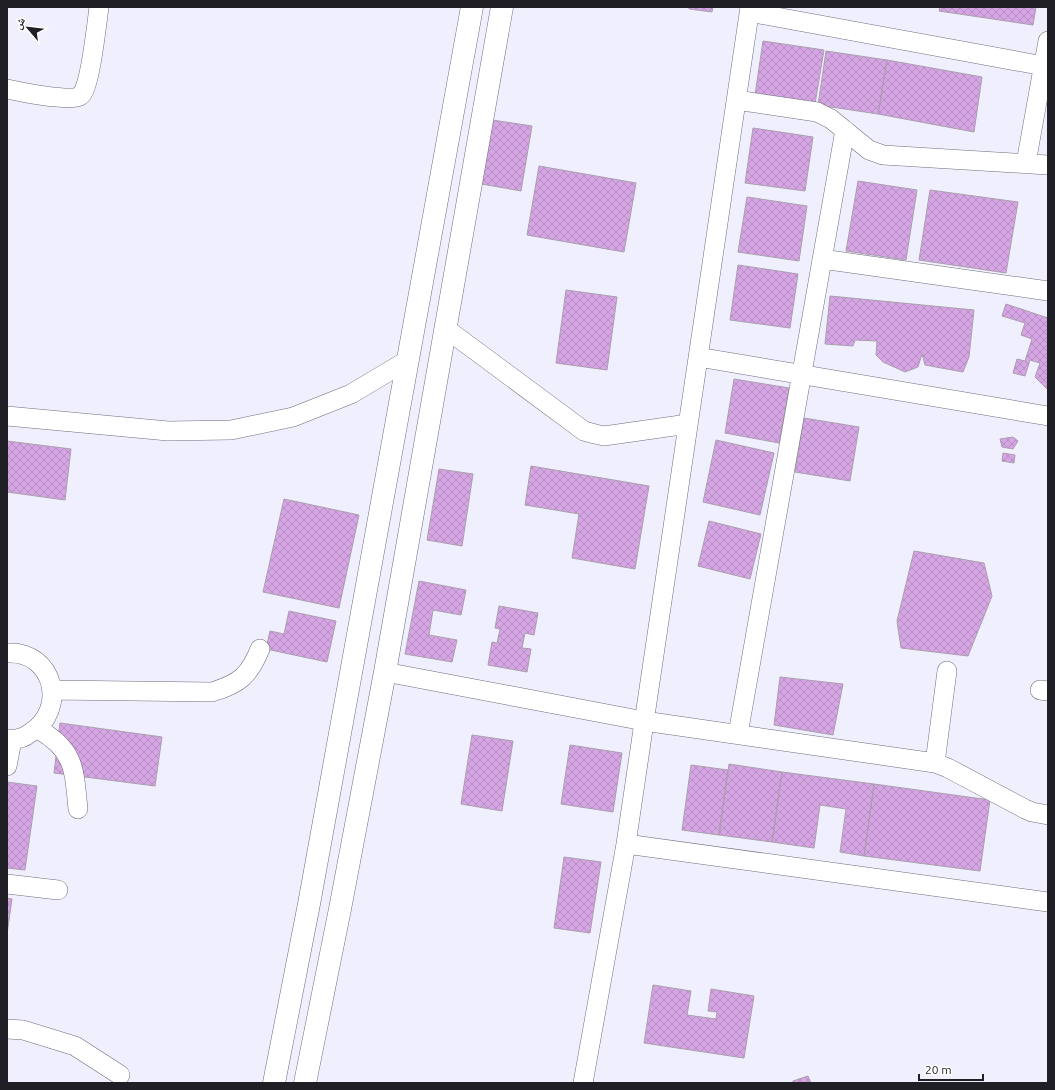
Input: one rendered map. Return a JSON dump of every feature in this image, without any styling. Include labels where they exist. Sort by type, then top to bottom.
[{"type":"street","points":[[7,89],[54,97],[76,97],[82,95],[88,78],[99,7]]},
{"type":"street","points":[[274,1083],[309,904],[472,7]]},
{"type":"street","points":[[306,1083],[385,672],[502,7]]},
{"type":"street","points":[[583,1083],[626,844],[750,10],[1044,66]]},
{"type":"street","points":[[468,28],[498,33]]},
{"type":"street","points":[[1026,163],[1048,41]]},
{"type":"street","points":[[736,100],[817,112],[831,119],[869,150],[883,155],[1048,165]]},
{"type":"street","points":[[738,734],[845,130]]},
{"type":"street","points":[[822,259],[1048,291]]},
{"type":"street","points":[[445,328],[584,431],[604,436],[688,424]]},
{"type":"street","points":[[698,357],[1048,416]]},
{"type":"street","points":[[7,416],[168,431],[231,430],[293,417],[351,394],[408,360]]},
{"type":"street","points":[[52,690],[212,692],[228,687],[242,678],[253,665],[260,649]]},
{"type":"street","points":[[7,653],[14,652],[28,656],[40,664],[48,676],[52,690],[52,704],[47,718],[38,729],[26,736],[9,739],[7,766]]},
{"type":"street","points":[[936,763],[948,671]]},
{"type":"street","points":[[385,672],[644,721],[936,763],[1025,809],[1048,815]]},
{"type":"street","points":[[38,729],[53,737],[64,750],[72,764],[78,809]]},
{"type":"street","points":[[626,844],[1048,902]]},
{"type":"street","points":[[7,884],[58,890]]},
{"type":"street","points":[[309,904],[340,909]]},
{"type":"street","points":[[7,1029],[23,1030],[75,1046],[120,1075]]},
{"type":"building","points":[[689,7],[713,7],[712,12],[689,9]]},
{"type":"building","points":[[940,7],[1036,7],[1033,25],[939,11]]},
{"type":"building","points":[[763,41],[824,50],[815,104],[755,95]]},
{"type":"building","points":[[826,51],[887,60],[878,114],[818,105]]},
{"type":"building","points":[[887,60],[982,77],[974,132],[878,114]]},
{"type":"building","points":[[486,119],[532,126],[521,191],[476,183]]},
{"type":"building","points":[[753,128],[813,137],[805,191],[745,183]]},
{"type":"building","points":[[539,166],[636,183],[624,252],[527,235]]},
{"type":"building","points":[[858,181],[917,190],[906,260],[846,251]]},
{"type":"building","points":[[930,190],[1018,202],[1006,273],[919,260]]},
{"type":"building","points":[[747,197],[807,206],[799,261],[738,252]]},
{"type":"building","points":[[738,265],[798,274],[790,328],[730,320]]},
{"type":"building","points":[[566,290],[617,297],[607,370],[556,363]]},
{"type":"building","points":[[830,296],[974,310],[969,357],[963,372],[925,365],[922,354],[918,367],[905,372],[883,362],[876,355],[877,341],[855,340],[853,346],[825,344]]},
{"type":"building","points":[[1006,304],[1048,318],[1048,390],[1035,377],[1040,363],[1030,360],[1025,376],[1013,373],[1017,359],[1025,361],[1032,339],[1021,335],[1025,323],[1002,316]]},
{"type":"building","points":[[734,379],[789,388],[779,443],[725,433]]},
{"type":"building","points":[[804,418],[859,427],[850,481],[795,472]]},
{"type":"building","points":[[1013,437],[1018,441],[1013,449],[1002,447],[1000,439]]},
{"type":"building","points":[[716,440],[774,453],[760,515],[703,502]]},
{"type":"building","points":[[7,441],[71,449],[65,500],[7,492]]},
{"type":"building","points":[[1003,453],[1015,455],[1014,463],[1002,461]]},
{"type":"building","points":[[531,466],[649,486],[635,569],[572,558],[579,514],[525,505]]},
{"type":"building","points":[[439,469],[473,474],[462,546],[427,540]]},
{"type":"building","points":[[284,499],[359,515],[339,608],[263,592]]},
{"type":"building","points":[[709,521],[761,534],[750,579],[698,566]]},
{"type":"building","points":[[914,551],[984,563],[992,596],[968,656],[901,648],[897,621]]},
{"type":"building","points":[[419,581],[466,590],[461,615],[433,610],[429,635],[457,640],[452,662],[405,654]]},
{"type":"building","points":[[499,606],[538,613],[534,635],[525,633],[522,648],[531,649],[527,672],[488,665],[492,642],[497,643],[500,629],[495,628]]},
{"type":"building","points":[[289,611],[336,621],[327,662],[266,649],[270,631],[284,634]]},
{"type":"building","points":[[780,677],[843,684],[833,735],[774,725]]},
{"type":"building","points":[[60,723],[162,737],[155,786],[54,773]]},
{"type":"building","points":[[472,735],[513,741],[502,811],[461,804]]},
{"type":"building","points":[[570,745],[622,753],[613,812],[561,804]]},
{"type":"building","points":[[729,764],[782,772],[772,842],[719,835]]},
{"type":"building","points":[[691,765],[728,770],[719,835],[682,830]]},
{"type":"building","points":[[782,772],[874,784],[864,856],[840,852],[846,809],[820,805],[814,848],[772,842]]},
{"type":"building","points":[[7,782],[37,786],[25,870],[7,868]]},
{"type":"building","points":[[874,784],[990,800],[980,871],[864,856]]},
{"type":"building","points":[[564,857],[601,862],[590,933],[554,928]]},
{"type":"building","points":[[7,898],[12,899],[7,934]]},
{"type":"building","points":[[653,985],[691,991],[687,1015],[716,1019],[717,1012],[708,1011],[711,989],[754,996],[744,1058],[644,1043]]},
{"type":"building","points":[[808,1076],[811,1083],[793,1083],[793,1081]]}]
